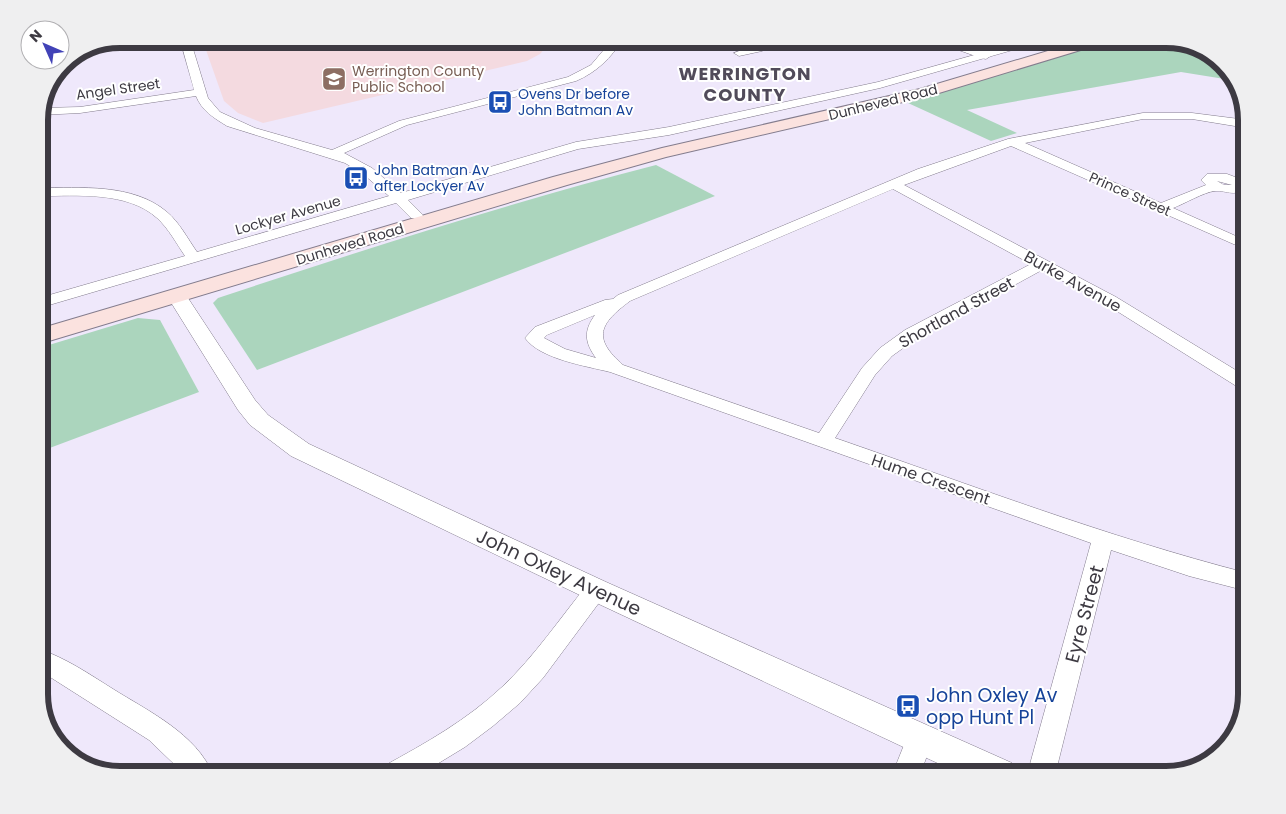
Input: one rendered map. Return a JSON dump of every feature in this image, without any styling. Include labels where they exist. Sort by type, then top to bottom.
[{"type":"main road","name":"Dunheved Road","points":[[48,334],[459,211],[662,153],[924,93],[1076,47]]},
{"type":"main road","name":"Dunheved Road","points":[[48,325],[416,215],[562,174],[662,153]]},
{"type":"main road","points":[[393,231],[416,215],[459,211]]},
{"type":"main road","points":[[146,297],[178,296],[200,281]]},
{"type":"street","points":[[188,47],[200,92],[205,104],[211,110],[232,123],[332,154],[361,166],[416,215]]},
{"type":"street","points":[[332,154],[403,123],[584,74],[604,60],[613,47]]},
{"type":"street","points":[[739,53],[762,47]]},
{"type":"street","points":[[963,47],[986,55]]},
{"type":"street","name":"Lockyer Avenue","points":[[48,300],[576,146],[662,132],[880,85],[1014,47]]},
{"type":"street","name":"Angel Street","points":[[49,111],[90,108],[200,92]]},
{"type":"street","name":"Hume Crescent","points":[[1238,123],[1197,117],[1143,116],[1012,142],[932,168],[624,298],[541,330],[534,336],[538,344],[551,349],[617,369],[1103,539],[1189,567],[1238,580]]},
{"type":"street","name":"Prince Street","points":[[1012,142],[1238,242]]},
{"type":"street","name":"Burke Avenue","points":[[894,184],[1137,316],[1238,379]]},
{"type":"street","points":[[1161,208],[1216,186]]},
{"type":"street","points":[[48,192],[112,196],[134,200],[149,206],[167,220],[194,258]]},
{"type":"street","name":"Shortland Street","points":[[824,441],[868,372],[886,352],[911,334],[1042,264]]},
{"type":"street","name":"John Oxley Avenue","points":[[178,296],[246,405],[259,420],[278,436],[307,454],[596,590],[981,766]]},
{"type":"street","name":"Hume Crescent","points":[[617,369],[608,362],[599,349],[594,334],[598,320],[612,306],[624,298]]},
{"type":"street","name":"Eyre Street","points":[[1043,766],[1103,539]]},
{"type":"street","points":[[409,766],[463,734],[506,700],[526,678],[596,590]]},
{"type":"street","points":[[48,663],[158,732],[183,754],[192,766]]},
{"type":"street","points":[[909,766],[920,738]]},
{"type":"shaded area","name":"Werrington County Public School","points":[[222,47],[546,47],[540,54],[527,61],[263,123],[238,113],[224,101],[206,50]]},
{"type":"green space","points":[[205,47],[222,47],[206,50]]},
{"type":"green space","points":[[1088,47],[1167,47],[1185,50],[1203,57],[1226,79],[1181,72],[967,110],[1017,133],[991,141],[908,103]]},
{"type":"green space","points":[[656,165],[715,196],[257,370],[213,303],[218,298],[436,228]]},
{"type":"green space","points":[[138,318],[160,320],[199,392],[48,449],[48,345]]},
{"type":"place","name":"Werrington County Public School","points":[[334,79]]},
{"type":"place","name":"Ovens Dr before John Batman Av","points":[[500,102]]},
{"type":"place","name":"John Batman Av after Lockyer Av","points":[[356,178]]},
{"type":"place","name":"John Oxley Av opp Hunt Pl","points":[[908,706]]},
{"type":"district","name":"WERRINGTON COUNTY","points":[[745,84]]}]
